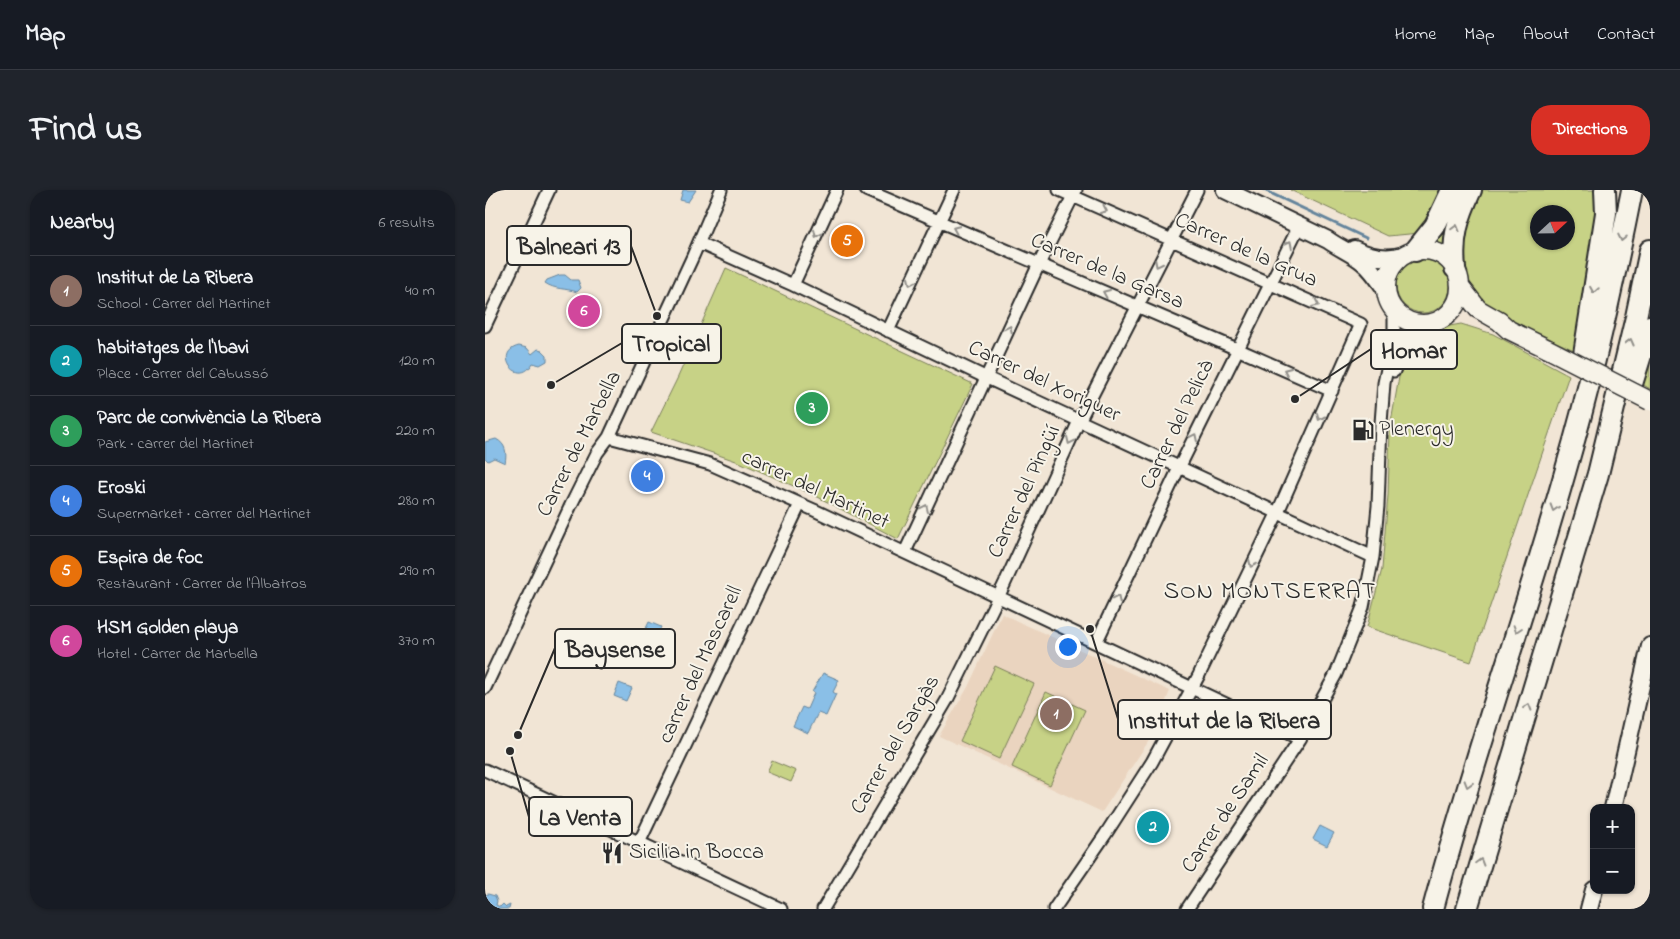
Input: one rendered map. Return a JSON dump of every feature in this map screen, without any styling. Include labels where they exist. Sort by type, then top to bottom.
[{"type":"highway","points":[[1410,253],[1435,226],[1452,190]]},
{"type":"highway","points":[[1457,277],[1454,237],[1471,190]]},
{"type":"highway","points":[[1569,461],[1567,432],[1585,347],[1606,213],[1605,190]]},
{"type":"highway","points":[[1433,909],[1470,778],[1569,461],[1605,316],[1631,190]]},
{"type":"highway","points":[[1467,909],[1598,474],[1636,318],[1650,250]]},
{"type":"highway","points":[[1598,474],[1612,450],[1650,326]]},
{"type":"main road","points":[[1509,330],[1499,321],[1478,309],[1457,277],[1448,259],[1438,253],[1426,250],[1410,253],[1391,267],[1387,278],[1389,298],[1401,316],[1412,322],[1436,321],[1455,315],[1465,315],[1481,319],[1497,327],[1509,330],[1650,401]]},
{"type":"main road","points":[[1436,321],[1448,314],[1455,305],[1459,294],[1457,277]]},
{"type":"street","points":[[485,326],[549,190]]},
{"type":"street","name":"Carrer de Marbella","points":[[485,688],[488,673],[597,453],[609,437],[699,243],[721,190]]},
{"type":"street","points":[[793,285],[837,190]]},
{"type":"street","name":"Carrer de la Garsa","points":[[866,190],[1331,391]]},
{"type":"street","points":[[888,331],[955,190]]},
{"type":"street","name":"Carrer de la Grua","points":[[1059,190],[1074,193],[1171,239],[1361,324],[1331,391]]},
{"type":"street","name":"Carrer del Pingüí","points":[[998,597],[1079,421],[1197,190]]},
{"type":"street","points":[[1225,190],[1328,240],[1365,264],[1389,298]]},
{"type":"street","points":[[905,552],[1074,193]]},
{"type":"street","name":"Carrer del Pelicà","points":[[1096,643],[1179,468],[1299,226]]},
{"type":"street","points":[[1328,240],[1373,256],[1390,257],[1410,253]]},
{"type":"street","name":"Carrer del Xoriguer","points":[[699,243],[793,285],[987,378],[1373,557]]},
{"type":"street","name":"Carrer de Samil","points":[[1187,909],[1300,739],[1336,674],[1363,607],[1373,557],[1378,506],[1381,423],[1385,383],[1394,336],[1394,318],[1389,298]]},
{"type":"street","name":"Carrer de Samil","points":[[1384,398],[1403,347],[1412,335],[1423,326],[1436,321]]},
{"type":"street","points":[[1054,909],[1152,762],[1192,688],[1277,514],[1331,391]]},
{"type":"street","name":"carrer del Martinet","points":[[609,437],[710,464],[905,552],[998,597]]},
{"type":"street","name":"carrer del Mascarell","points":[[639,843],[800,504]]},
{"type":"street","points":[[998,597],[1300,739]]},
{"type":"street","name":"Carrer del Sargàs","points":[[823,909],[947,700],[998,597]]},
{"type":"street","points":[[1614,804],[1650,646]]},
{"type":"street","points":[[485,770],[781,909]]},
{"type":"street","points":[[1589,909],[1593,894]]},
{"type":"shaded area","points":[[1002,614],[1170,691],[1150,739],[1102,812],[939,736],[968,687]]},
{"type":"green space","points":[[1290,190],[1443,190],[1420,233],[1388,236]]},
{"type":"green space","points":[[1460,190],[1447,251],[1432,245]]},
{"type":"green space","points":[[1480,190],[1597,190],[1598,196],[1576,351],[1510,321],[1492,309],[1477,294],[1467,276],[1463,254],[1466,226]]},
{"type":"green space","points":[[1423,259],[1433,261],[1442,267],[1448,276],[1450,286],[1448,296],[1442,305],[1433,311],[1423,313],[1413,311],[1404,305],[1398,296],[1396,286],[1398,276],[1404,267],[1413,261]]},
{"type":"green space","points":[[726,268],[973,384],[898,539],[814,495],[739,462],[651,432],[678,377]]},
{"type":"green space","points":[[1461,324],[1493,334],[1569,375],[1471,662],[1367,627],[1382,569],[1388,495],[1390,428],[1399,377],[1407,356],[1419,341],[1438,328]]},
{"type":"green space","points":[[1650,357],[1650,389],[1642,384]]},
{"type":"green space","points":[[995,666],[1034,684],[999,759],[960,741]]},
{"type":"green space","points":[[1046,692],[1085,710],[1050,785],[1012,767]]},
{"type":"green space","points":[[772,761],[796,771],[791,782],[767,772]]},
{"type":"water","points":[[683,190],[696,190],[688,202],[680,200]]},
{"type":"water","points":[[565,275],[571,280],[578,280],[581,288],[577,292],[553,287],[545,283],[547,280]]},
{"type":"water","points":[[519,346],[527,348],[532,354],[538,349],[542,350],[547,355],[547,361],[540,365],[533,363],[527,370],[521,372],[515,371],[510,366],[508,355],[511,350]]},
{"type":"water","points":[[496,439],[502,443],[505,449],[505,463],[494,458],[488,461],[485,458],[485,442]]},
{"type":"water","points":[[649,622],[661,627],[649,652],[637,647]]},
{"type":"water","points":[[823,673],[839,680],[833,692],[836,694],[826,716],[818,713],[808,733],[793,726],[802,707],[807,709],[814,693],[812,692]]},
{"type":"water","points":[[619,683],[632,688],[626,701],[614,696]]},
{"type":"water","points":[[1320,826],[1334,833],[1327,846],[1313,839]]},
{"type":"water","points":[[485,895],[495,896],[496,905],[500,907],[503,904],[506,907],[510,905],[509,909],[485,909]]},
{"type":"waterway","points":[[1264,190],[1366,238]]},
{"type":"place","name":"Espira de foc","points":[[847,241]]},
{"type":"place","name":"HSM Golden playa","points":[[584,311]]},
{"type":"place","name":"Balneari 13","points":[[657,316]]},
{"type":"place","name":"Tropical","points":[[551,385]]},
{"type":"place","name":"Homar","points":[[1295,399]]},
{"type":"place","name":"Parc de convivència La Ribera","points":[[812,408]]},
{"type":"place","name":"Plenergy","points":[[1363,430]]},
{"type":"place","name":"Eroski","points":[[647,476]]},
{"type":"place","name":"Institut de la Ribera","points":[[1090,629]]},
{"type":"place","name":"Institut de La Ribera","points":[[1056,714]]},
{"type":"place","name":"Baysense","points":[[518,735]]},
{"type":"place","name":"La Venta","points":[[510,751]]},
{"type":"place","name":"habitatges de l'Ibavi","points":[[1153,827]]},
{"type":"place","name":"Sicilia in Bocca","points":[[612,853]]},
{"type":"district","name":"SON MONTSERRAT","points":[[1270,592]]}]
